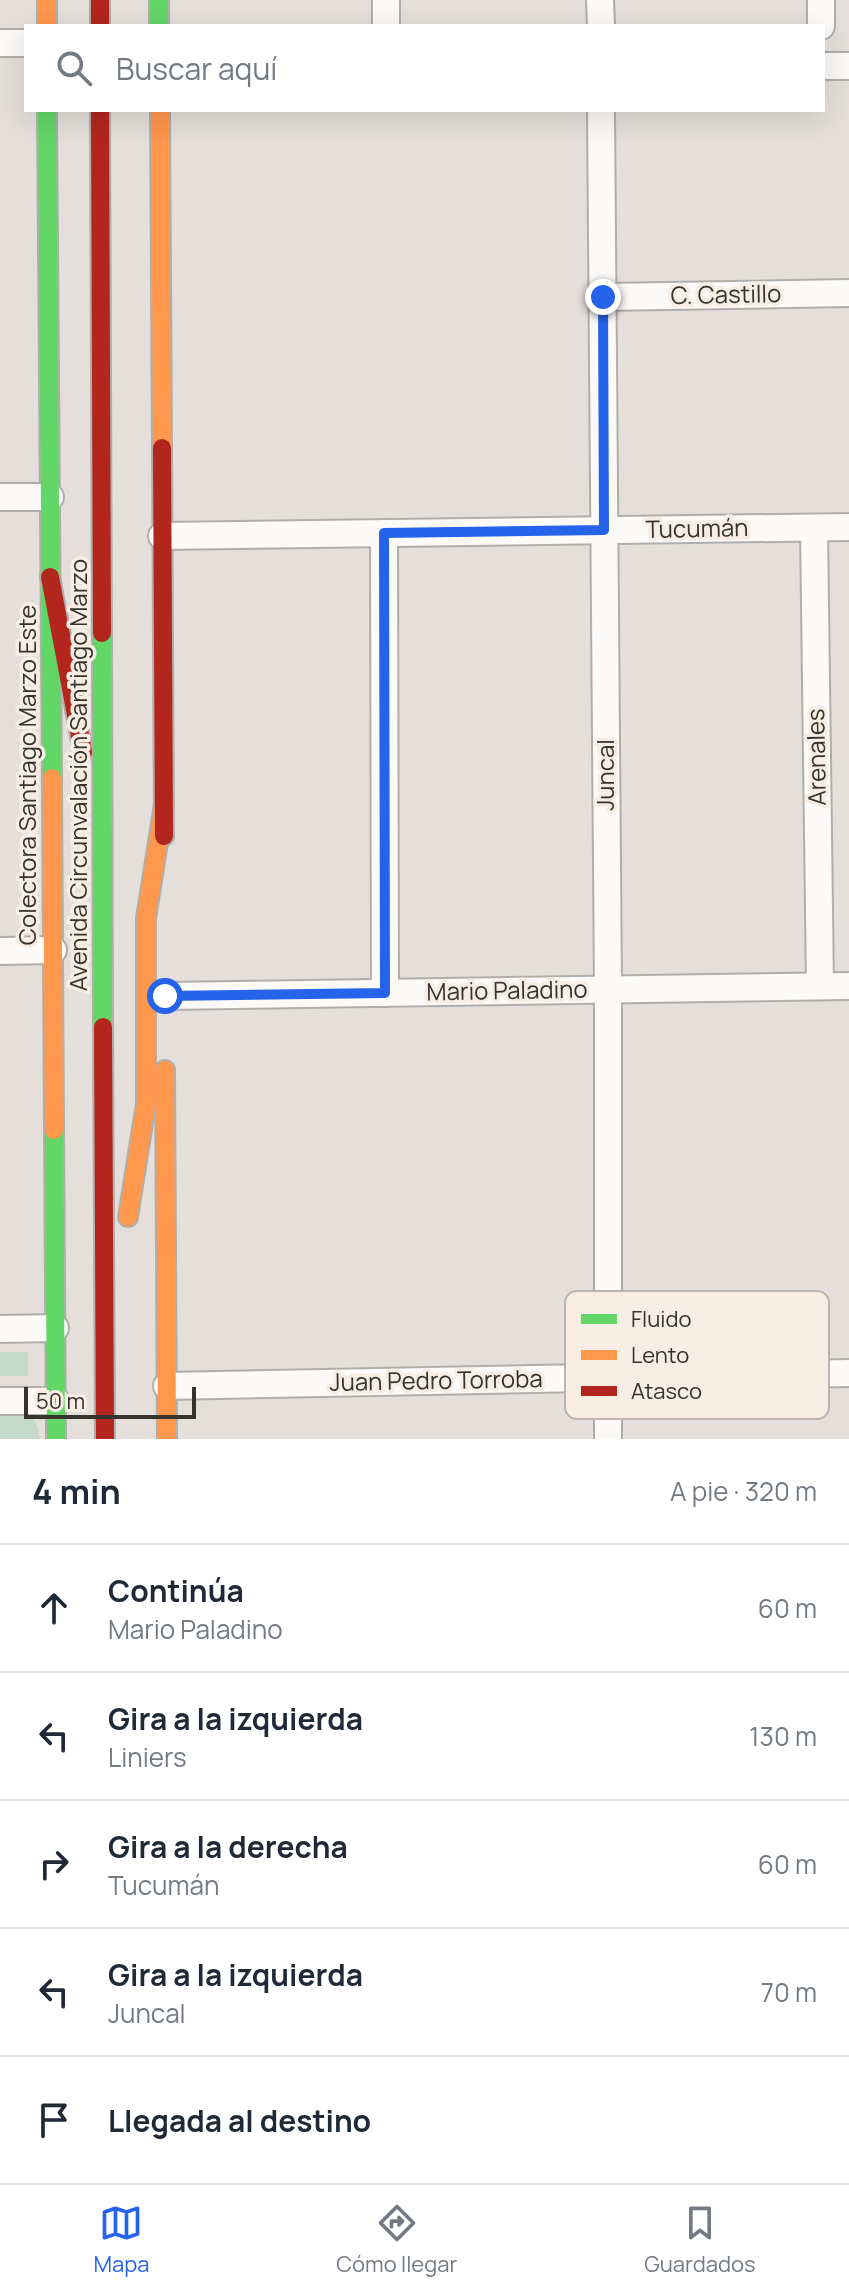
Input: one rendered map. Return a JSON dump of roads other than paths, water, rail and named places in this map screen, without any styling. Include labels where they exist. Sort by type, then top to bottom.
[{"type":"main road","points":[[47,0],[47,24]]},
{"type":"main road","points":[[100,0],[100,24]]},
{"type":"main road","points":[[159,0],[159,24]]},
{"type":"main road","name":"Colectora Santiago Marzo Este","points":[[47,112],[56,1439]]},
{"type":"main road","name":"Avenida Circunvalación Santiago Marzo","points":[[100,112],[105,1439]]},
{"type":"main road","points":[[160,112],[164,917]]},
{"type":"main road","points":[[50,577],[83,755],[84,796]]},
{"type":"main road","points":[[128,1105],[128,1225],[146,1104],[146,918],[164,805]]},
{"type":"main road","points":[[85,966],[104,1134]]},
{"type":"main road","points":[[165,1059],[167,1439]]},
{"type":"street","points":[[386,0],[386,24]]},
{"type":"street","points":[[600,0],[601,24]]},
{"type":"street","points":[[821,0],[821,24]]},
{"type":"street","points":[[0,43],[24,43]]},
{"type":"street","points":[[825,66],[849,66]]},
{"type":"street","name":"Juncal","points":[[601,112],[608,1291]]},
{"type":"street","name":"C. Castillo","points":[[603,297],[849,293]]},
{"type":"street","points":[[0,497],[50,497]]},
{"type":"street","name":"Tucumán","points":[[162,536],[849,527]]},
{"type":"street","name":"Arenales","points":[[814,528],[820,986]]},
{"type":"street","points":[[384,533],[385,993]]},
{"type":"street","points":[[0,951],[53,950]]},
{"type":"street","name":"Mario Paladino","points":[[165,996],[849,986]]},
{"type":"street","points":[[0,1329],[55,1328]]},
{"type":"street","name":"Juan Pedro Torroba","points":[[829,1373],[849,1373]]},
{"type":"street","name":"Juan Pedro Torroba","points":[[167,1386],[565,1379]]},
{"type":"street","points":[[0,1401],[56,1401]]}]
